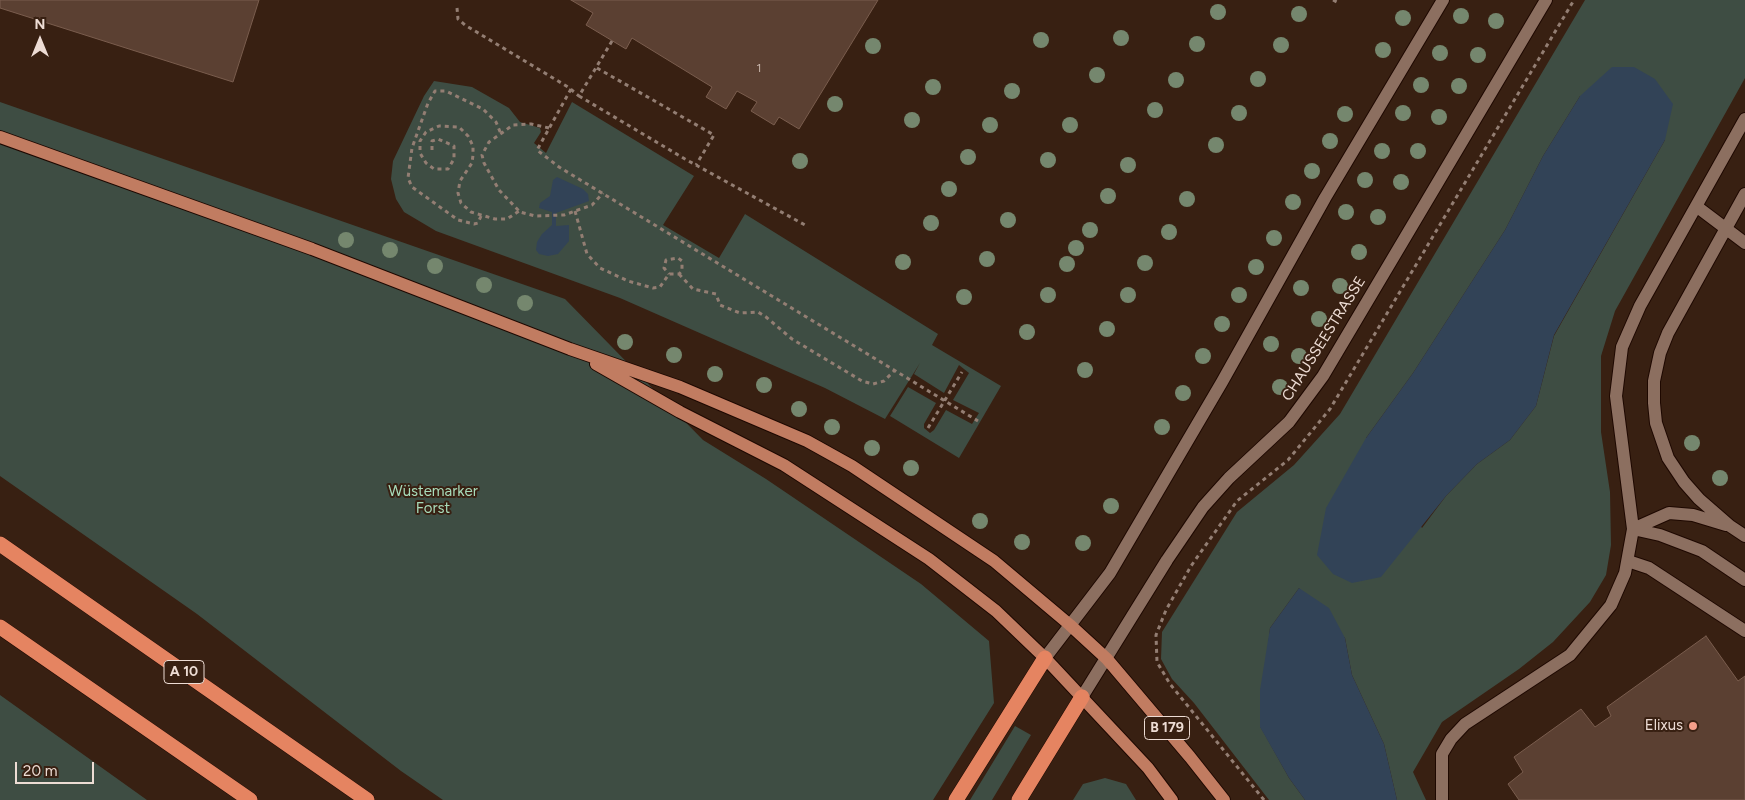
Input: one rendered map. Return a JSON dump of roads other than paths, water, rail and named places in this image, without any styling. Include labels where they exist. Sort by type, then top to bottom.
[{"type":"highway","name":"A 10","points":[[0,544],[367,800]]},
{"type":"highway","points":[[0,627],[250,800]]},
{"type":"highway","points":[[956,800],[1044,658]]},
{"type":"highway","points":[[1019,800],[1082,697]]},
{"type":"main road","points":[[0,137],[321,253],[570,350],[680,386],[754,417],[830,453],[913,505],[994,561],[1107,658]]},
{"type":"main road","points":[[570,350],[680,412],[784,465],[886,530],[929,559],[996,611],[1044,658]]},
{"type":"main road","name":"B 179","points":[[1044,658],[1148,768],[1172,800]]},
{"type":"main road","name":"B 179","points":[[1107,658],[1224,800]]},
{"type":"street","points":[[1044,658],[1110,573],[1222,382],[1330,190],[1443,0]]},
{"type":"street","name":"CHAUSSEESTRASSE","points":[[1082,697],[1167,560],[1203,507],[1229,478],[1289,422],[1323,376],[1546,0]]},
{"type":"street","points":[[1442,800],[1442,754],[1451,739],[1465,724],[1570,655],[1611,605],[1625,573],[1633,529],[1616,396],[1622,347],[1640,306],[1745,119]]},
{"type":"street","points":[[1745,194],[1668,333],[1660,352],[1654,381],[1656,423],[1668,458],[1699,499],[1730,526],[1745,536]]},
{"type":"street","points":[[1696,206],[1745,243]]},
{"type":"street","points":[[1633,529],[1669,513],[1693,515],[1730,526]]},
{"type":"street","points":[[1633,529],[1660,535],[1702,551],[1745,580]]},
{"type":"street","points":[[1628,561],[1649,568],[1745,631]]},
{"type":"water","points":[[1612,67],[1634,67],[1655,79],[1673,104],[1665,140],[1554,335],[1536,406],[1510,440],[1477,464],[1446,496],[1381,577],[1352,583],[1333,574],[1317,555],[1326,508],[1366,438],[1413,373],[1505,230],[1543,156],[1580,96]]},
{"type":"water","points":[[557,177],[583,189],[588,194],[589,201],[556,213],[556,226],[569,225],[569,241],[558,254],[548,256],[539,254],[536,250],[537,242],[542,234],[552,225],[552,212],[539,208],[540,203],[550,196],[553,180]]},
{"type":"water","points":[[1299,588],[1329,608],[1345,638],[1352,675],[1384,744],[1397,800],[1305,800],[1289,778],[1260,727],[1260,690],[1270,628]]},
{"type":"place","name":"Elixus","points":[[1693,726]]},
{"type":"park label","name":"Wüstemarker Forst","points":[[433,500]]}]
